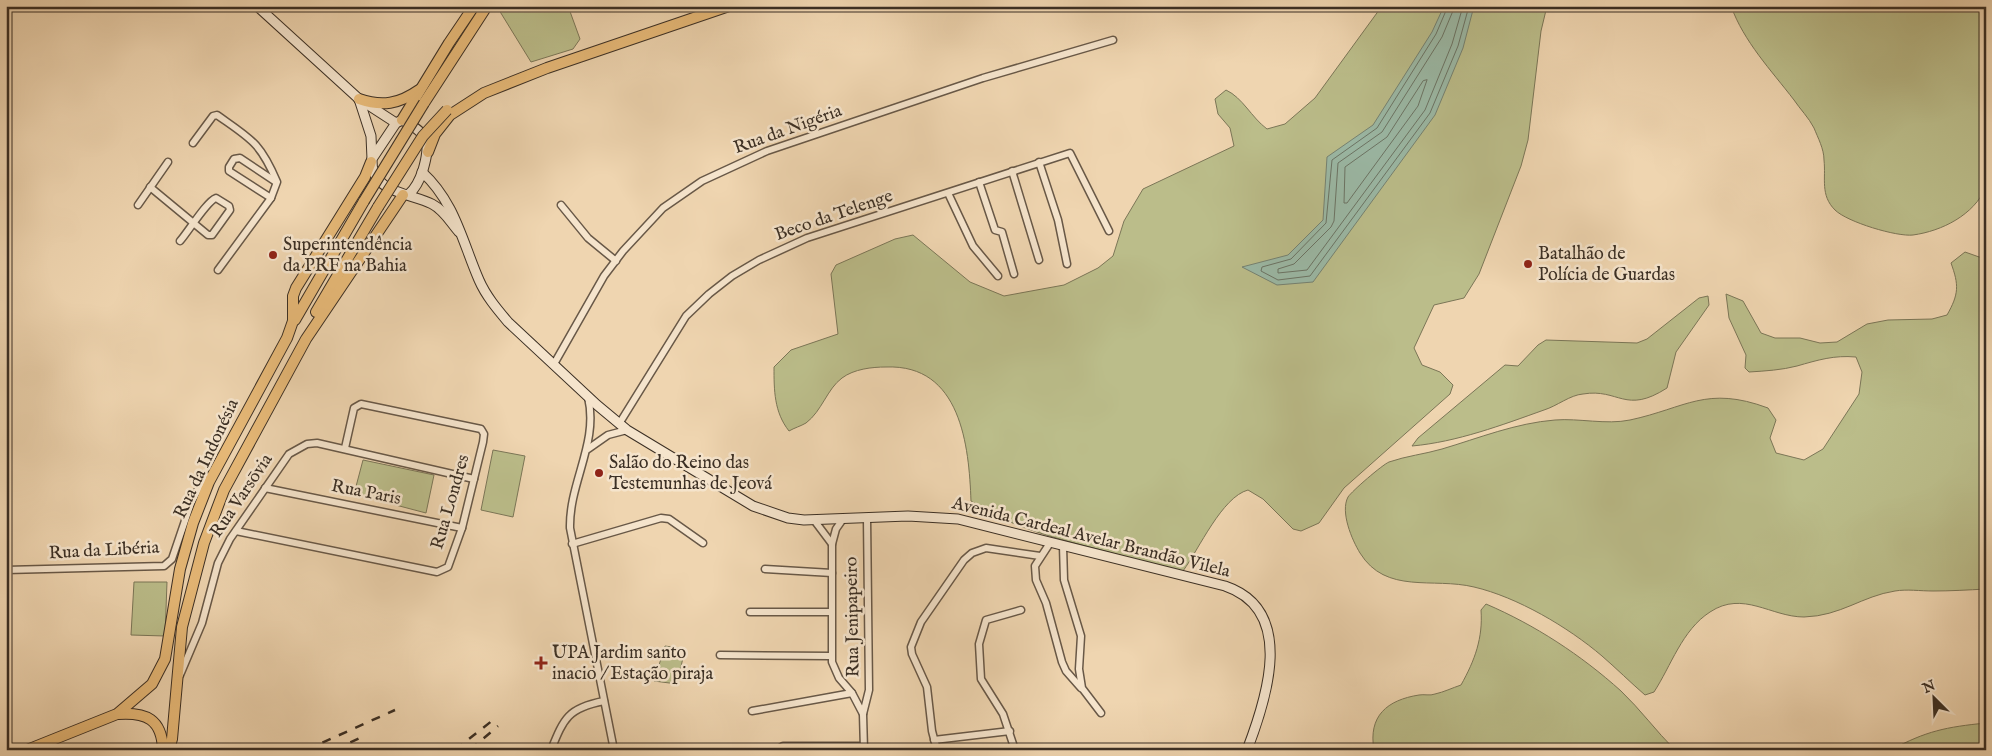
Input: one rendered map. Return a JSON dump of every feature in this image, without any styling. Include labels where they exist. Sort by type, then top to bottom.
[{"type":"main road","points":[[258,6],[359,99],[399,122],[416,127],[423,134],[428,152]]},
{"type":"main road","points":[[399,122],[422,88],[448,43],[474,6]]},
{"type":"main road","points":[[292,325],[364,201],[424,103],[487,6]]},
{"type":"main road","points":[[306,339],[406,194],[416,186],[428,152],[441,125],[450,115],[474,98],[515,80],[729,6]]},
{"type":"main road","points":[[306,339],[311,323],[378,207],[423,136],[447,110],[480,88],[531,68],[564,58],[586,55]]},
{"type":"main road","points":[[359,99],[370,103],[388,104],[403,100],[422,88]]},
{"type":"main road","name":"Rua da Indonésia","points":[[359,99],[371,136],[372,161],[383,184],[406,194]]},
{"type":"main road","name":"Rua da Indonésia","points":[[27,750],[117,714],[152,684],[165,659],[180,569],[193,523],[209,482],[292,325],[293,296],[296,288],[365,177],[372,161],[399,122]]},
{"type":"main road","name":"Avenida Cardeal Avelar Brandão Vilela","points":[[422,172],[439,188],[449,202],[480,282],[493,304],[508,322],[623,427],[753,506],[788,518],[814,520],[932,516],[958,519],[1225,586],[1243,594],[1255,603],[1266,624],[1269,650],[1261,712],[1247,750]]},
{"type":"main road","name":"Avenida Cardeal Avelar Brandão Vilela","points":[[406,194],[437,207],[461,234]]},
{"type":"main road","name":"Rua da Indonésia","points":[[169,750],[172,739],[182,627],[194,574],[210,526],[246,446],[306,339]]},
{"type":"main road","points":[[117,714],[144,715],[154,720],[161,735],[163,750]]},
{"type":"street","name":"Rua da Nigéria","points":[[554,364],[604,276],[616,261],[663,208],[702,181],[767,151],[983,78],[1113,40]]},
{"type":"street","points":[[193,143],[213,116],[217,115],[256,143],[277,182],[271,198],[218,270]]},
{"type":"street","name":"Beco da Telenge","points":[[623,427],[686,316],[709,294],[732,276],[759,260],[808,238],[1070,153],[1109,231]]},
{"type":"street","points":[[271,198],[230,171],[229,167],[234,159],[240,158],[277,182]]},
{"type":"street","points":[[138,205],[168,162]]},
{"type":"street","points":[[1038,162],[1058,220],[1067,264]]},
{"type":"street","points":[[1012,171],[1039,260]]},
{"type":"street","points":[[979,182],[994,228],[1002,232],[1014,274]]},
{"type":"street","points":[[150,187],[194,224],[208,235],[212,235],[230,207],[214,198],[194,224],[180,241]]},
{"type":"street","points":[[948,193],[973,246],[998,276]]},
{"type":"street","points":[[561,205],[588,238],[616,261]]},
{"type":"street","points":[[588,396],[590,424],[588,449],[571,499],[572,544],[614,750]]},
{"type":"street","name":"Rua Londres","points":[[236,530],[437,572],[448,567],[462,528],[484,434],[478,427],[361,404],[354,408],[345,448]]},
{"type":"street","points":[[588,449],[623,427]]},
{"type":"street","name":"Rua Varsōvia","points":[[178,679],[202,623],[218,563],[236,530],[279,466],[298,448],[318,443],[474,479]]},
{"type":"street","name":"Rua da Libéria","points":[[6,570],[164,566],[172,559],[191,503],[204,476]]},
{"type":"street","name":"Rua Paris","points":[[265,488],[462,528]]},
{"type":"street","points":[[572,544],[661,518],[669,519],[703,543]]},
{"type":"street","name":"Rua Jenipapeiro","points":[[864,748],[864,714],[870,690],[867,518]]},
{"type":"street","points":[[843,519],[836,530],[832,544],[831,656],[839,678],[852,693],[864,714]]},
{"type":"street","points":[[814,520],[832,544]]},
{"type":"street","points":[[1050,543],[1035,566],[1036,580],[1046,604],[1057,648],[1066,671],[1101,713]]},
{"type":"street","points":[[1062,546],[1064,580],[1081,636],[1079,669],[1082,688]]},
{"type":"street","points":[[937,750],[926,687],[912,654],[911,647],[921,622],[972,553],[986,548],[1040,556]]},
{"type":"street","points":[[765,569],[832,573]]},
{"type":"street","points":[[1015,750],[999,706],[982,683],[978,653],[981,631],[986,620],[1021,610]]},
{"type":"street","points":[[750,612],[831,612]]},
{"type":"street","points":[[720,655],[831,656]]},
{"type":"street","points":[[752,711],[852,693]]},
{"type":"street","points":[[551,750],[561,724],[570,713],[583,706],[604,701]]},
{"type":"street","points":[[934,740],[1010,732]]},
{"type":"street","points":[[780,748],[864,748]]},
{"type":"green space","points":[[502,6],[568,6],[580,39],[573,49],[531,62],[499,10]]},
{"type":"green space","points":[[1382,6],[1547,6],[1541,31],[1528,140],[1521,166],[1479,274],[1464,298],[1434,305],[1414,348],[1422,365],[1440,372],[1453,385],[1450,394],[1344,488],[1319,523],[1301,531],[1293,529],[1263,499],[1248,490],[1238,495],[1220,513],[1183,571],[1070,542],[1019,526],[1002,519],[971,501],[967,456],[956,412],[945,394],[931,379],[911,370],[875,367],[847,375],[832,388],[812,418],[806,423],[789,431],[784,424],[780,416],[775,392],[774,367],[791,350],[838,334],[831,274],[836,265],[895,239],[913,235],[970,282],[1004,296],[1064,285],[1098,268],[1113,256],[1124,221],[1143,189],[1234,146],[1230,128],[1218,114],[1215,99],[1226,90],[1232,93],[1267,129],[1285,124],[1315,98]]},
{"type":"green space","points":[[1731,6],[1986,6],[1986,187],[1974,206],[1946,225],[1935,230],[1913,235],[1896,234],[1872,228],[1841,215],[1830,204],[1825,193],[1824,156],[1814,128],[1751,44],[1736,19]]},
{"type":"green space","points":[[1965,252],[1982,258],[1986,264],[1986,589],[1895,591],[1872,597],[1840,610],[1804,617],[1792,616],[1746,604],[1722,606],[1710,612],[1692,628],[1684,638],[1654,692],[1645,695],[1589,645],[1541,614],[1507,598],[1474,587],[1458,584],[1411,582],[1383,575],[1371,566],[1360,553],[1354,541],[1346,518],[1345,510],[1348,497],[1385,464],[1526,424],[1555,420],[1602,422],[1630,420],[1697,401],[1728,398],[1747,401],[1768,408],[1776,420],[1770,438],[1776,453],[1804,460],[1823,449],[1859,394],[1862,372],[1856,357],[1833,357],[1797,366],[1749,372],[1745,368],[1746,355],[1729,318],[1726,294],[1743,301],[1761,333],[1775,338],[1800,338],[1820,343],[1837,342],[1867,324],[1888,320],[1932,319],[1947,315],[1956,295],[1955,277],[1951,263]]},
{"type":"green space","points":[[1708,296],[1709,305],[1676,352],[1667,388],[1653,396],[1631,400],[1595,393],[1578,395],[1549,408],[1479,432],[1446,441],[1412,446],[1418,438],[1505,365],[1518,366],[1538,345],[1546,340],[1637,343],[1647,339],[1699,298]]},
{"type":"green space","points":[[493,450],[525,456],[513,517],[481,510]]},
{"type":"green space","points":[[363,460],[434,475],[426,513],[354,494]]},
{"type":"green space","points":[[134,582],[167,582],[165,636],[131,635]]},
{"type":"green space","points":[[1486,604],[1540,631],[1590,665],[1628,698],[1675,750],[1374,750],[1373,738],[1377,719],[1389,706],[1408,697],[1433,695],[1461,685],[1477,649],[1481,630],[1481,610]]},
{"type":"green space","points":[[665,646],[685,649],[677,684],[654,681]]},
{"type":"green space","points":[[1986,723],[1986,750],[1891,750],[1926,734],[1959,726]]},
{"type":"water","points":[[1444,6],[1474,6],[1463,48],[1435,115],[1313,282],[1277,285],[1242,267],[1288,255],[1323,220],[1327,157],[1373,125],[1432,32]]},
{"type":"railway","points":[[306,750],[395,710]]},
{"type":"railway","points":[[455,750],[493,720]]},
{"type":"railway","points":[[470,750],[498,726]]},
{"type":"railway","points":[[334,750],[362,737]]},
{"type":"railway","points":[[362,750],[367,747]]},
{"type":"place","name":"Superintendência da PRF na Bahia","points":[[273,255]]},
{"type":"place","name":"Batalhão de Polícia de Guardas","points":[[1528,264]]},
{"type":"place","name":"Salão do Reino das Testemunhas de Jeová","points":[[599,473]]},
{"type":"place","name":"UPA Jardim santo inacio / Estação piraja","points":[[541,663]]}]
